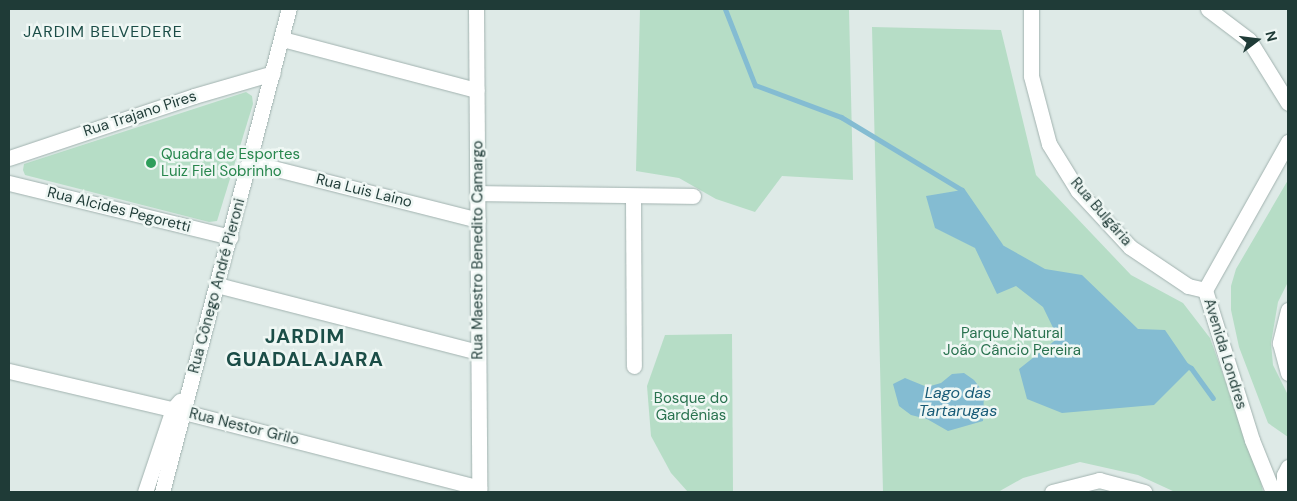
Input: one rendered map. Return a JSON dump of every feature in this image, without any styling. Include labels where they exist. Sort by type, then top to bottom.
[{"type":"street","name":"Rua Cônego André Pieroni","points":[[145,492],[179,410],[191,388],[289,9]]},
{"type":"street","name":"Rua Maestro Benedito Camargo","points":[[476,9],[479,490]]},
{"type":"street","name":"Rua Bulgária","points":[[1031,9],[1031,76],[1049,144],[1078,191],[1130,247],[1188,286],[1205,290]]},
{"type":"street","points":[[1208,9],[1249,40],[1288,103]]},
{"type":"street","points":[[282,38],[476,90]]},
{"type":"street","name":"Rua Trajano Pires","points":[[9,158],[194,96],[273,73]]},
{"type":"street","name":"Avenida Londres","points":[[1273,492],[1252,440],[1205,290],[1288,142]]},
{"type":"street","name":"Rua Luis Laino","points":[[249,162],[478,220]]},
{"type":"street","name":"Rua Alcides Pegoretti","points":[[9,183],[230,237]]},
{"type":"street","points":[[478,193],[633,197],[693,196]]},
{"type":"street","points":[[633,197],[634,366]]},
{"type":"street","points":[[218,285],[478,352]]},
{"type":"street","points":[[1288,310],[1280,343],[1288,373]]},
{"type":"street","name":"Rua Nestor Grilo","points":[[9,371],[179,410],[479,490]]},
{"type":"street","name":"Rua Cônego André Pieroni","points":[[162,492],[179,410]]},
{"type":"street","points":[[1284,492],[1284,475],[1288,467]]},
{"type":"street","points":[[1052,492],[1099,480],[1144,492]]},
{"type":"green space","points":[[640,9],[849,9],[853,180],[782,176],[755,212],[716,199],[679,178],[636,171]]},
{"type":"green space","name":"Parque Natural João Câncio Pereira","points":[[872,27],[1001,30],[1036,175],[1131,275],[1183,303],[1210,338],[1260,477],[1263,492],[1175,492],[1138,475],[1080,462],[1023,478],[998,492],[883,492]]},
{"type":"green space","points":[[246,92],[252,96],[253,104],[217,221],[209,222],[25,175],[23,170],[24,164]]},
{"type":"green space","points":[[1288,180],[1288,282],[1278,302],[1271,343],[1273,365],[1288,395],[1288,437],[1268,423],[1239,347],[1231,310],[1231,286],[1236,269]]},
{"type":"green space","name":"Bosque do Gardênias","points":[[732,334],[733,492],[688,492],[671,473],[651,436],[647,386],[665,335]]},
{"type":"water","points":[[962,190],[997,242],[1045,269],[1082,275],[1138,329],[1165,330],[1191,368],[1154,405],[1062,413],[1027,399],[1019,369],[1058,338],[1043,307],[1016,286],[997,294],[975,248],[935,228],[926,196]]},
{"type":"water","name":"Lago das Tartarugas","points":[[964,373],[974,380],[984,393],[983,421],[948,431],[927,419],[911,415],[899,406],[893,384],[905,378],[927,387],[941,383],[952,374]]},
{"type":"waterway","points":[[725,9],[755,85],[841,117],[962,190],[1000,245]]},
{"type":"waterway","points":[[1186,365],[1191,368],[1213,398]]},
{"type":"place","name":"Quadra de Esportes Luiz Fiel Sobrinho","points":[[151,163]]},
{"type":"district","name":"JARDIM BELVEDERE","points":[[103,32]]},
{"type":"district","name":"JARDIM GUADALAJARA","points":[[305,348]]}]
